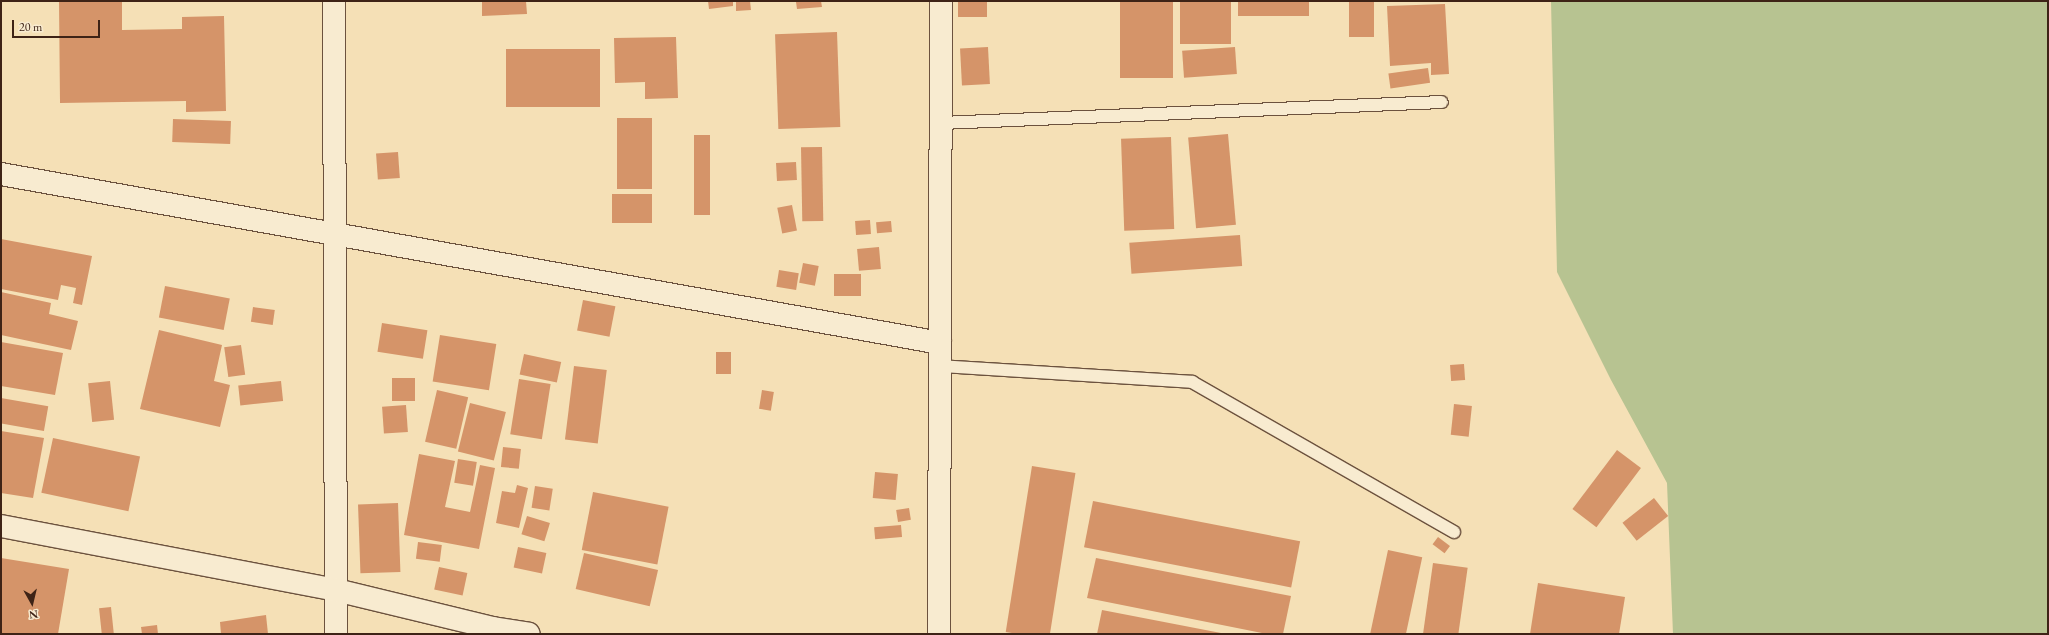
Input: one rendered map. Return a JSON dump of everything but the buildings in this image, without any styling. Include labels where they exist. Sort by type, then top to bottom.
[{"type":"street","points":[[334,1],[336,233],[336,634]]},
{"type":"street","points":[[939,634],[941,1]]},
{"type":"street","points":[[1,174],[336,233],[940,343]]},
{"type":"street","points":[[1,526],[336,590],[493,628],[528,634]]},
{"type":"lane","points":[[941,123],[1442,102]]},
{"type":"lane","points":[[940,366],[1192,382],[1454,532]]},
{"type":"green space","points":[[1551,1],[2048,1],[2048,634],[1673,634],[1667,483],[1611,380],[1557,272]]}]
